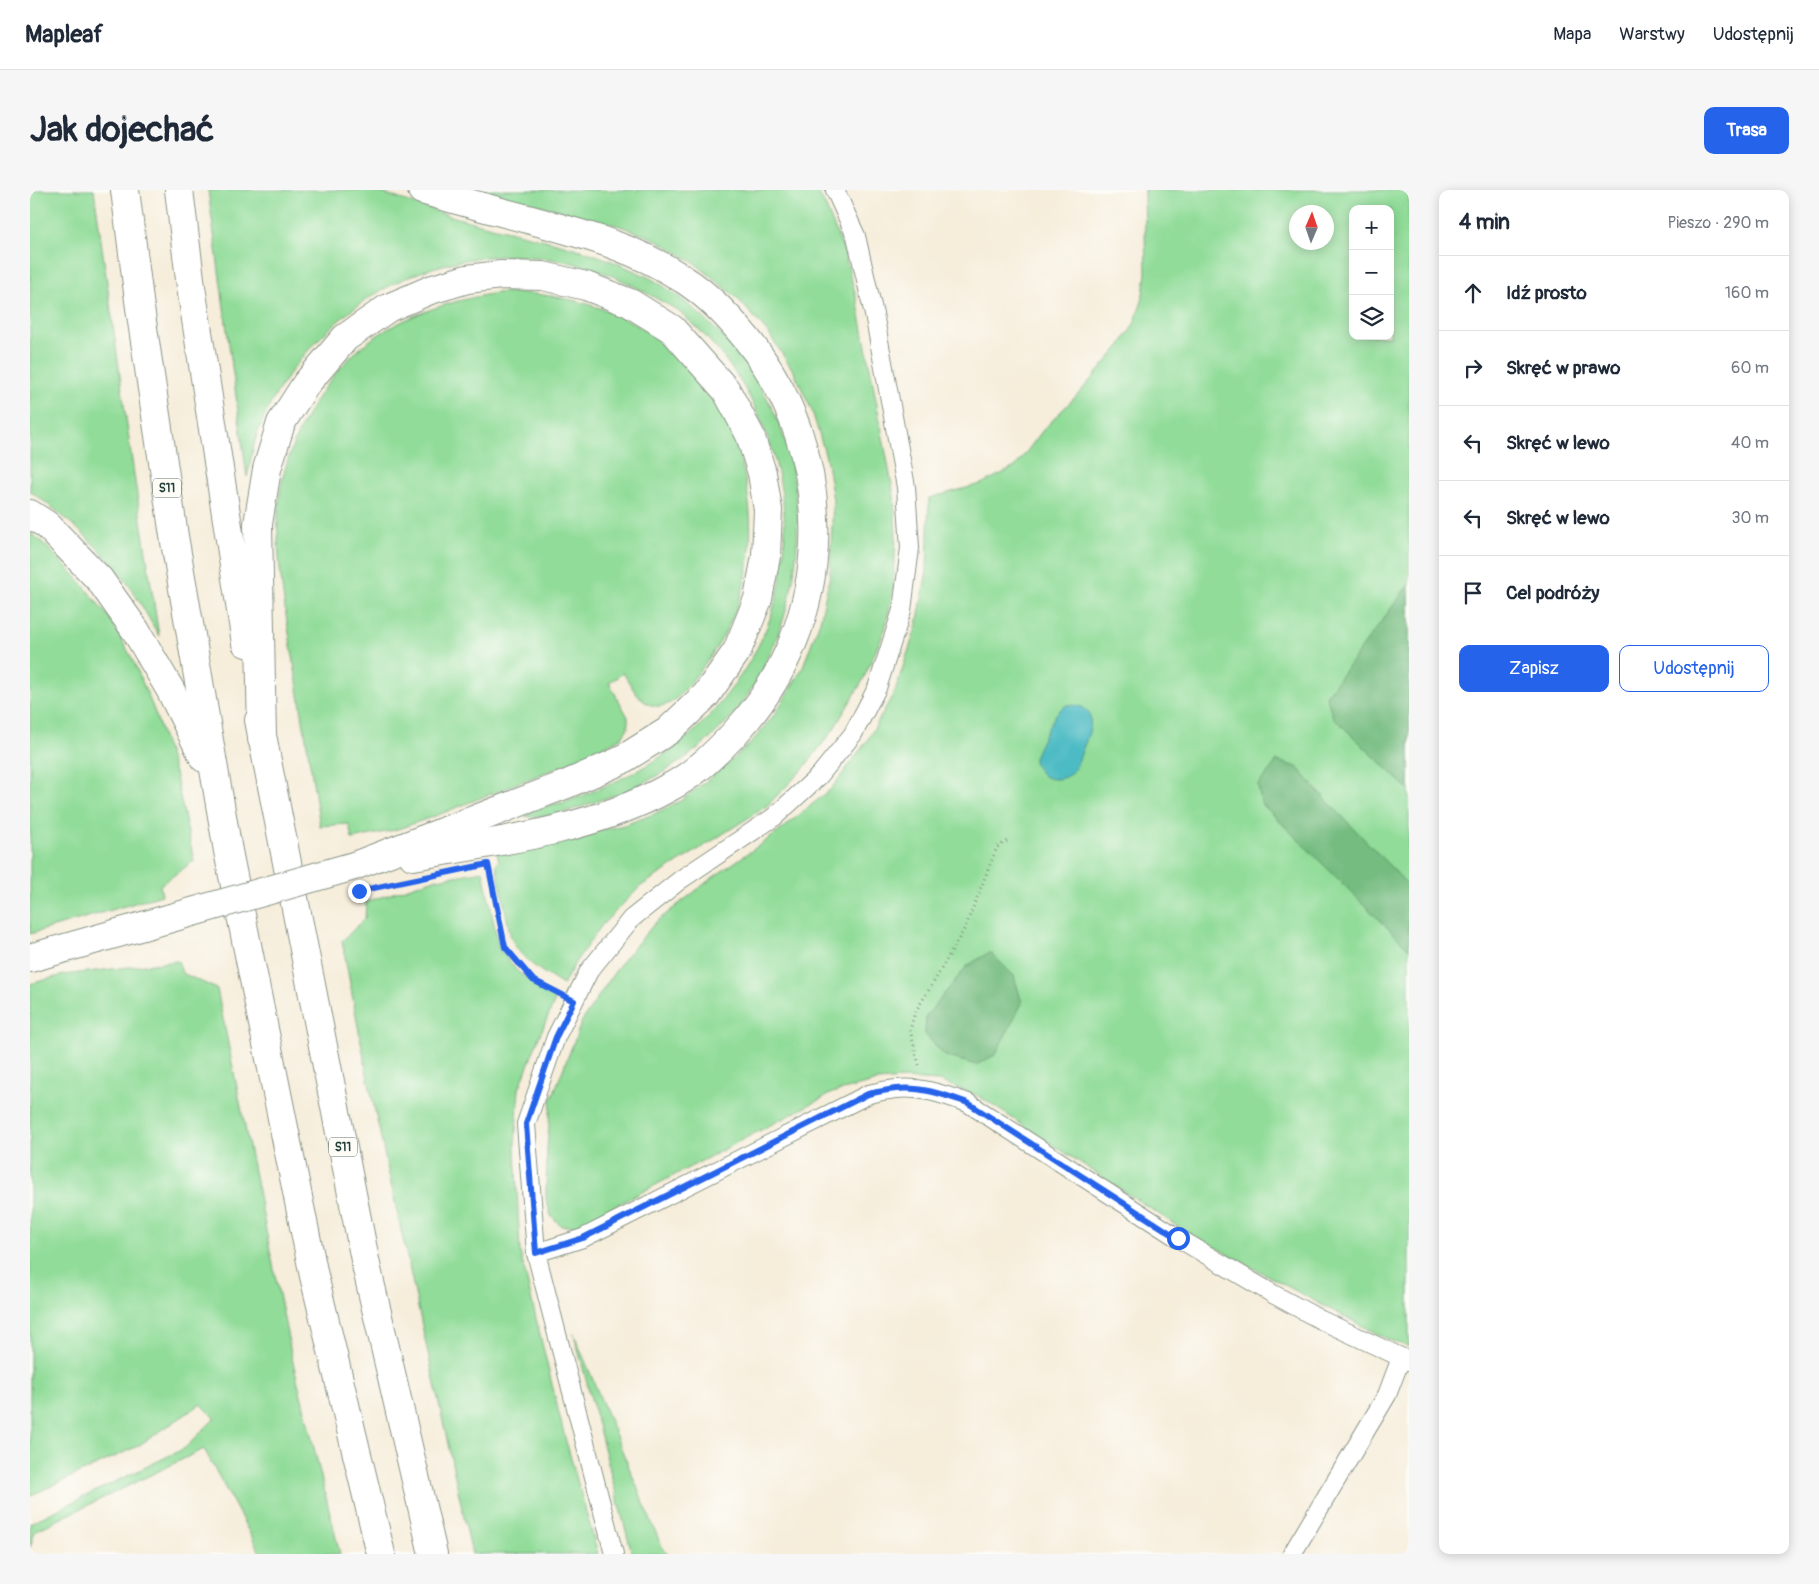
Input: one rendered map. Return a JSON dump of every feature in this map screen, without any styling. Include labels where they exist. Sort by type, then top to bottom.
[{"type":"highway","name":"S11","points":[[125,190],[172,526],[230,861],[314,1276],[381,1554]]},
{"type":"highway","name":"S11","points":[[179,190],[191,286],[262,739],[366,1265],[433,1554]]},
{"type":"highway","points":[[354,866],[522,838],[612,813],[669,788],[710,759],[751,716],[778,674],[797,633],[810,589],[816,542],[814,496],[804,449],[789,406],[762,358],[728,316],[684,280],[632,251],[577,233],[422,190]]},
{"type":"highway","points":[[30,958],[354,866],[567,784],[620,761],[668,731],[706,695],[737,651],[758,598],[766,556],[768,510],[762,473],[750,435],[726,390],[672,329],[655,318],[630,303],[586,286],[543,276],[501,275],[467,279],[430,290],[388,308],[345,338],[306,384],[281,423],[268,469],[258,524],[262,739]]},
{"type":"highway","points":[[30,514],[46,525],[100,580],[121,609],[171,691],[217,785]]},
{"type":"lane","points":[[614,1554],[536,1253],[526,1124],[556,1037],[588,971],[631,919],[680,880],[774,818],[819,776],[853,734],[877,688],[902,610],[910,548],[906,487],[875,319],[856,236],[835,190]]},
{"type":"lane","points":[[536,1253],[583,1238],[868,1094],[897,1089],[923,1090],[968,1103],[1178,1238],[1273,1294],[1321,1320],[1405,1360],[1292,1554]]},
{"type":"path","points":[[923,1090],[916,1050],[910,1030],[915,1012],[965,928],[997,847],[1009,840]]},
{"type":"path","points":[[488,864],[505,947],[533,980],[574,1001]]},
{"type":"green space","points":[[30,190],[94,190],[134,475],[159,636],[134,593],[116,568],[75,527],[30,491]]},
{"type":"green space","points":[[208,190],[371,190],[451,216],[564,245],[608,260],[657,282],[699,313],[736,352],[766,396],[786,444],[797,510],[797,544],[793,578],[786,611],[775,643],[760,674],[742,703],[730,718],[701,746],[666,771],[630,789],[556,814],[534,817],[525,816],[547,806],[571,800],[628,775],[647,765],[681,742],[697,729],[731,689],[757,648],[770,619],[783,563],[784,523],[780,482],[770,443],[754,406],[733,371],[708,339],[672,307],[617,278],[582,266],[546,258],[506,256],[485,257],[445,265],[406,278],[387,287],[352,310],[321,337],[294,368],[271,403],[255,441],[247,477]]},
{"type":"green space","points":[[480,190],[817,190],[844,251],[858,304],[894,496],[896,536],[893,591],[885,630],[862,682],[833,730],[803,769],[767,806],[641,886],[602,925],[576,961],[563,985],[527,960],[511,938],[496,864],[499,861],[497,852],[624,825],[654,814],[682,800],[750,744],[775,714],[802,669],[820,621],[830,575],[833,500],[826,457],[812,411],[794,372],[769,334],[737,298],[696,264],[655,239],[620,226]]},
{"type":"green space","points":[[1144,190],[1409,190],[1409,1347],[1389,1340],[1183,1230],[977,1095],[939,1081],[903,1079],[877,1081],[832,1093],[577,1226],[561,1226],[551,1216],[546,1199],[547,1149],[551,1100],[582,1021],[622,961],[656,922],[712,878],[777,833],[831,789],[867,741],[895,691],[917,625],[927,571],[929,498],[981,484],[1015,467],[1043,430],[1080,392],[1121,345],[1134,324],[1142,301],[1146,273]]},
{"type":"green space","points":[[503,292],[550,296],[581,302],[610,312],[646,331],[688,366],[720,410],[732,435],[741,462],[750,516],[750,544],[744,586],[728,628],[712,654],[687,688],[673,701],[662,706],[650,705],[636,694],[623,673],[609,683],[628,717],[628,728],[621,738],[585,757],[435,816],[395,830],[352,839],[349,824],[320,826],[280,567],[278,543],[279,497],[288,458],[305,420],[327,384],[340,368],[369,341],[416,315],[450,303]]},
{"type":"green space","points":[[30,533],[42,542],[80,581],[108,616],[133,660],[154,710],[175,773],[194,861],[160,885],[162,895],[30,934]]},
{"type":"green space","points":[[1409,584],[1409,790],[1333,717],[1326,696]]},
{"type":"green space","points":[[1277,761],[1297,767],[1409,886],[1409,949],[1261,803],[1258,785]]},
{"type":"green space","points":[[483,871],[499,948],[518,972],[556,998],[519,1089],[515,1146],[520,1252],[564,1434],[598,1554],[472,1554],[368,1079],[342,941],[365,918],[366,902],[432,880]]},
{"type":"green space","points":[[990,952],[1014,976],[1022,1003],[995,1055],[976,1065],[945,1056],[925,1034],[926,1016],[967,966]]},
{"type":"green space","points":[[178,961],[182,973],[217,989],[292,1358],[340,1554],[261,1554],[204,1449],[35,1531],[30,1548],[30,1523],[185,1448],[215,1418],[201,1404],[138,1446],[30,1496],[30,984],[63,975]]},
{"type":"green space","points":[[574,1334],[661,1545],[668,1554],[632,1554]]},
{"type":"water","points":[[1067,705],[1084,708],[1088,713],[1090,719],[1089,733],[1078,762],[1070,774],[1056,779],[1045,777],[1035,765],[1034,759],[1052,721],[1059,711]]},
{"type":"route","points":[[359,891],[488,864],[505,947],[533,980],[574,1001],[556,1037],[526,1124],[536,1253],[583,1238],[868,1094],[897,1089],[923,1090],[968,1103],[1178,1238]]}]
